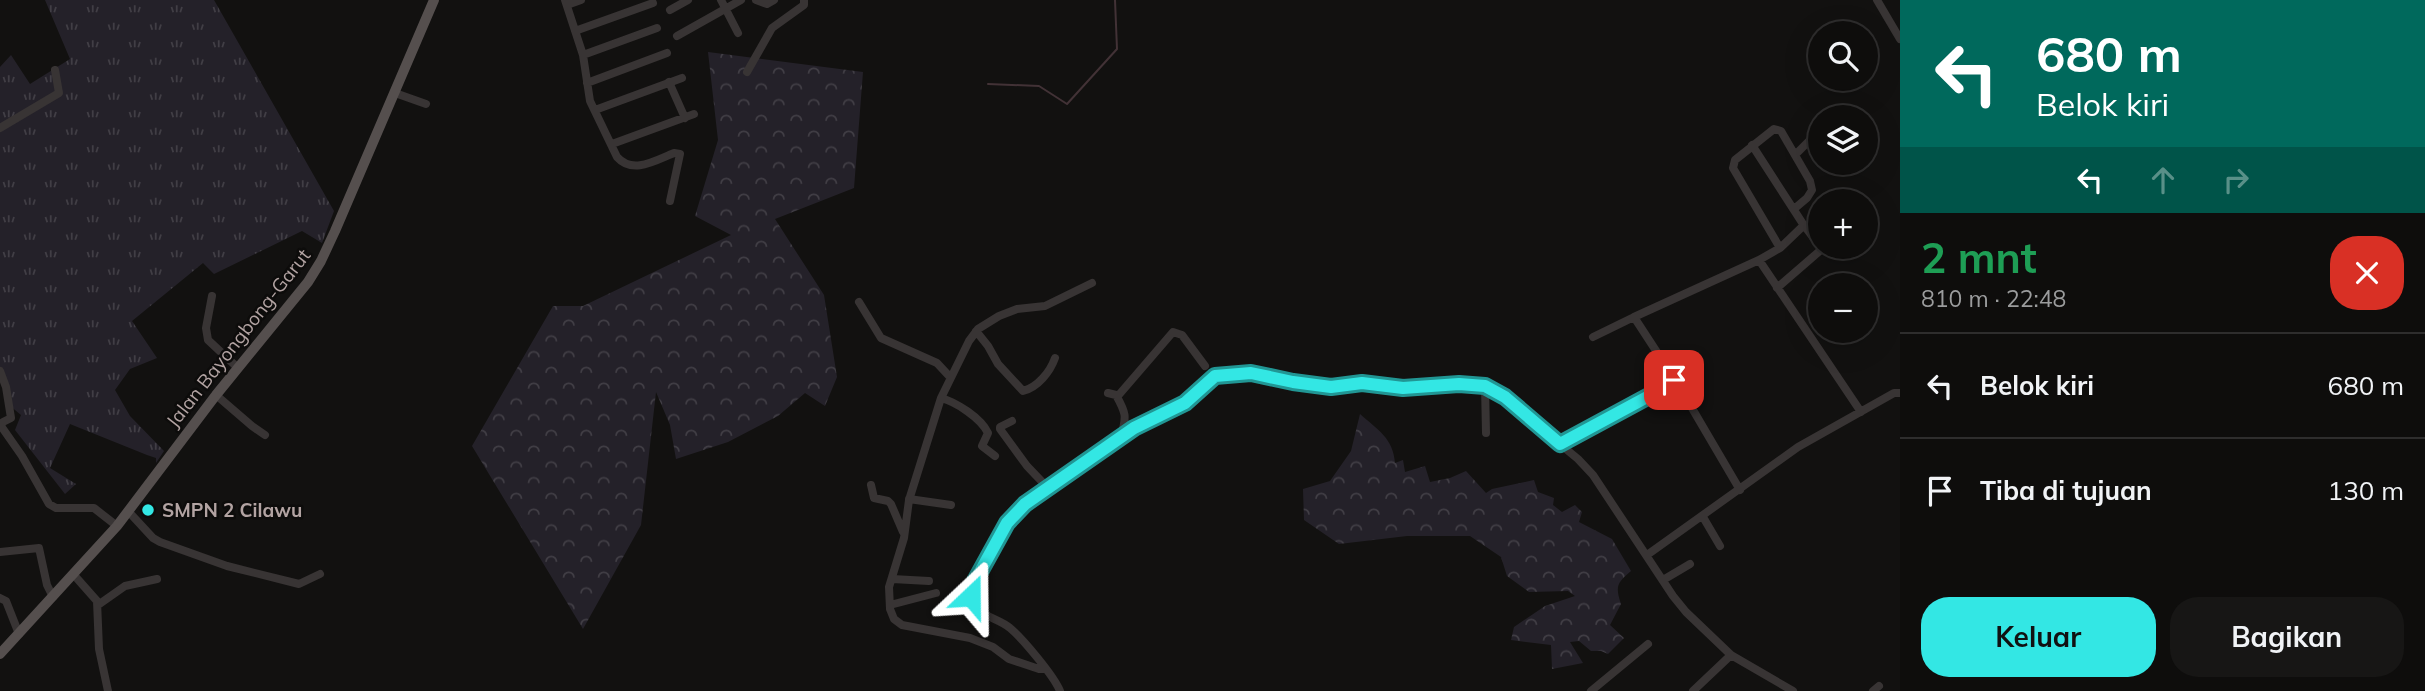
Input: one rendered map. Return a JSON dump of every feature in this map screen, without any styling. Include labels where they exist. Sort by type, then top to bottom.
[{"type":"main road","name":"Jalan Bayongbong-Garut","points":[[0,653],[117,526],[216,395],[308,282],[321,261],[434,0]]},
{"type":"street","points":[[581,0],[566,2],[583,55],[590,101],[621,162],[636,167],[674,153],[680,154],[670,201]]},
{"type":"street","points":[[670,10],[688,0]]},
{"type":"street","points":[[721,0],[738,33]]},
{"type":"street","points":[[677,36],[741,0]]},
{"type":"street","points":[[756,0],[767,4],[774,0]]},
{"type":"street","points":[[747,72],[772,28],[804,5],[804,0]]},
{"type":"street","points":[[1877,0],[1900,39]]},
{"type":"street","points":[[575,31],[653,3]]},
{"type":"street","points":[[583,55],[657,28]]},
{"type":"street","points":[[587,83],[667,53]]},
{"type":"street","points":[[0,128],[59,93],[55,70]]},
{"type":"street","points":[[595,110],[682,78]]},
{"type":"street","points":[[669,82],[685,118]]},
{"type":"street","points":[[395,93],[426,104]]},
{"type":"street","points":[[612,144],[694,114]]},
{"type":"street","points":[[1780,248],[1733,168],[1735,160],[1771,130],[1781,131],[1810,181],[1812,190],[1794,209]]},
{"type":"street","points":[[1795,155],[1808,142]]},
{"type":"street","points":[[1752,145],[1802,224],[1822,249],[1777,288]]},
{"type":"street","points":[[1593,337],[1759,260],[1780,248],[1802,224]]},
{"type":"street","points":[[1759,260],[1861,412]]},
{"type":"street","points":[[1045,669],[1009,659],[993,647],[970,638],[902,625],[894,619],[889,587],[895,580],[913,500],[950,377],[969,341],[976,331],[1008,312],[1045,306],[1092,283]]},
{"type":"street","points":[[212,296],[206,328],[208,340],[238,368]]},
{"type":"street","points":[[859,302],[881,338],[937,363],[950,377]]},
{"type":"street","points":[[1634,317],[1677,383],[1740,490]]},
{"type":"street","points":[[976,331],[998,364],[1023,391],[1032,388],[1044,377],[1055,358]]},
{"type":"street","points":[[1117,397],[1173,332],[1182,335],[1205,366]]},
{"type":"street","points":[[0,371],[6,387],[11,418],[2,422],[1,426],[22,456],[49,504],[56,508],[94,508],[117,526]]},
{"type":"street","points":[[1060,691],[1054,677],[1012,629],[980,612],[973,604],[971,596],[982,568],[1011,517],[1025,504],[1121,436],[1191,399],[1211,378],[1221,374],[1251,373],[1331,387],[1362,383],[1403,388],[1459,384],[1485,386],[1505,397],[1593,475],[1686,612],[1731,655],[1793,691]]},
{"type":"street","points":[[1560,444],[1649,396],[1663,393],[1677,383]]},
{"type":"street","points":[[1485,386],[1486,433]]},
{"type":"street","points":[[1108,393],[1117,397],[1126,418],[1121,436]]},
{"type":"street","points":[[1647,555],[1798,447],[1894,393],[1900,393]]},
{"type":"street","points":[[216,395],[265,435]]},
{"type":"street","points":[[945,399],[957,403],[986,429],[988,433],[982,446],[995,456]]},
{"type":"street","points":[[1012,421],[1000,429],[1027,466],[1048,488]]},
{"type":"street","points":[[871,485],[874,498],[891,504],[904,535]]},
{"type":"street","points":[[913,500],[951,505]]},
{"type":"street","points":[[128,510],[153,538],[160,542],[228,566],[299,584],[320,574]]},
{"type":"street","points":[[1703,517],[1720,546]]},
{"type":"street","points":[[0,552],[39,548],[47,585],[53,597]]},
{"type":"street","points":[[1663,580],[1690,564]]},
{"type":"street","points":[[74,575],[92,593],[98,606],[99,649],[108,691]]},
{"type":"street","points":[[98,606],[124,586],[157,579]]},
{"type":"street","points":[[895,580],[929,581]]},
{"type":"street","points":[[892,605],[936,593]]},
{"type":"street","points":[[0,598],[6,601],[19,634]]},
{"type":"street","points":[[1591,691],[1648,644]]},
{"type":"street","points":[[1693,691],[1731,655]]},
{"type":"green space","points":[[45,0],[214,0],[334,211],[322,243],[302,231],[214,274],[203,263],[132,321],[157,358],[130,369],[115,390],[130,416],[164,451],[156,463],[156,458],[70,424],[50,468],[76,484],[65,494],[15,430],[21,415],[9,405],[0,370],[0,67],[11,55],[30,84],[70,59]]},
{"type":"green space","points":[[708,52],[863,72],[854,188],[775,219],[824,295],[837,377],[825,406],[805,393],[778,416],[728,442],[676,459],[670,425],[656,392],[641,525],[583,629],[472,446],[553,306],[583,306],[731,235],[695,216],[718,140]]},
{"type":"green space","points":[[1360,414],[1388,441],[1395,463],[1403,460],[1405,472],[1425,466],[1430,482],[1466,471],[1486,493],[1492,489],[1534,480],[1538,492],[1554,498],[1553,505],[1562,512],[1575,505],[1582,512],[1579,522],[1612,539],[1631,571],[1618,585],[1621,604],[1610,625],[1624,638],[1608,654],[1591,651],[1579,641],[1570,642],[1583,663],[1552,669],[1551,645],[1511,640],[1514,627],[1545,606],[1575,596],[1568,591],[1529,592],[1507,576],[1501,557],[1470,536],[1407,536],[1339,544],[1304,520],[1303,489],[1330,481],[1351,451]]},
{"type":"waterway","points":[[988,84],[1039,86],[1067,104],[1117,49],[1115,0]]},
{"type":"place","name":"SMPN 2 Cilawu","points":[[148,510]]},
{"type":"route","points":[[971,596],[975,581],[1007,523],[1016,512],[1091,456],[1134,428],[1191,399],[1215,376],[1251,373],[1331,387],[1355,383],[1403,388],[1459,384],[1485,386],[1505,397],[1560,444],[1649,396],[1663,393],[1677,383],[1674,380]]}]
